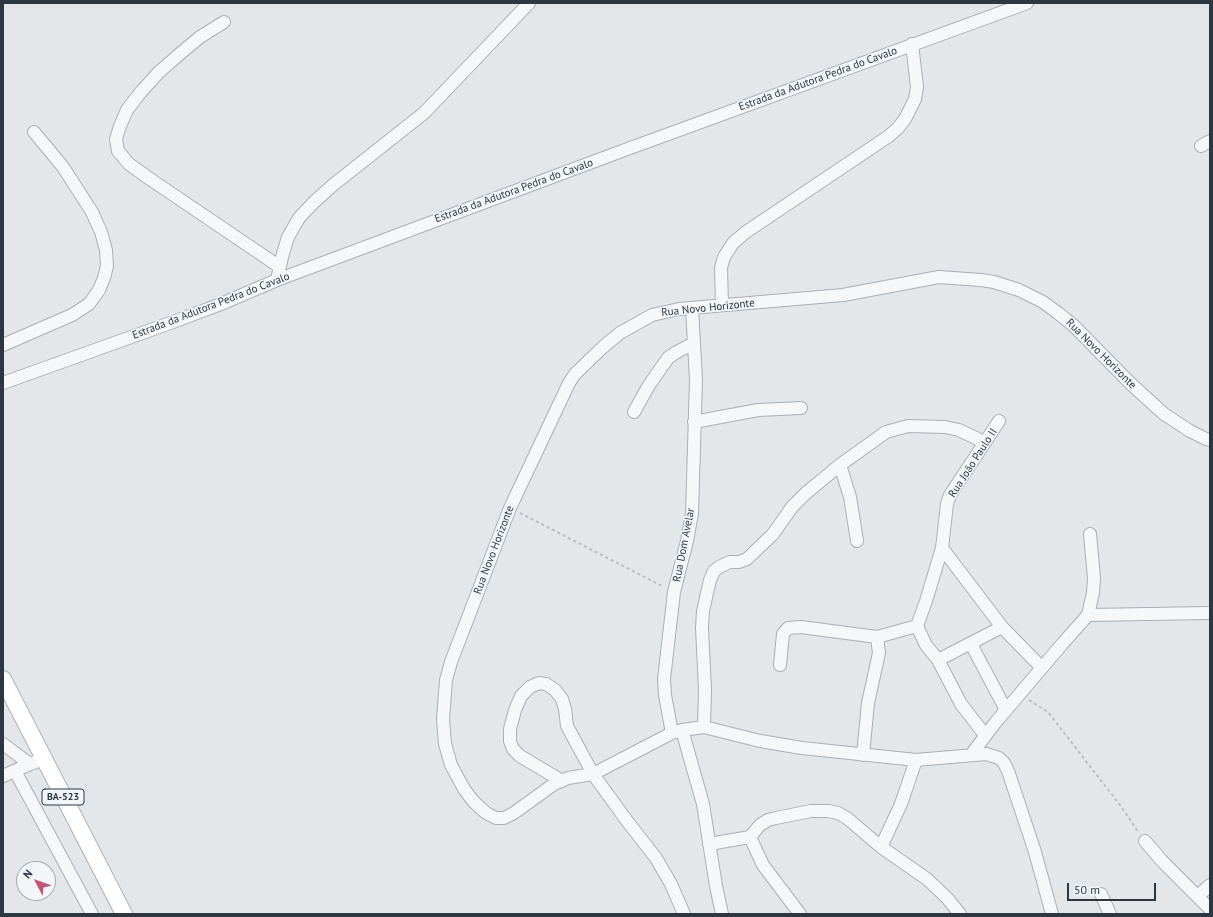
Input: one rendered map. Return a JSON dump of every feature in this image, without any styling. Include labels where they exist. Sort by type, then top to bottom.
[{"type":"main road","name":"BA-523","points":[[3,679],[37,761],[124,914]]},
{"type":"street","points":[[277,280],[288,237],[299,218],[314,202],[424,113],[529,3]]},
{"type":"street","name":"Estrada da Adutora Pedra do Cavalo","points":[[3,383],[173,322],[221,304],[277,280],[912,44],[1027,3]]},
{"type":"street","points":[[224,22],[200,37],[182,52],[159,72],[140,92],[128,110],[120,126],[116,139],[118,151],[129,164],[280,267]]},
{"type":"street","points":[[722,305],[721,268],[724,257],[733,243],[746,232],[889,136],[905,119],[915,98],[917,88],[912,44]]},
{"type":"street","points":[[3,345],[72,315],[85,306],[95,297],[99,290],[107,266],[106,250],[101,232],[92,212],[63,167],[34,132]]},
{"type":"street","name":"Rua Novo Horizonte","points":[[562,781],[554,784],[514,813],[504,818],[496,818],[486,813],[473,801],[464,789],[451,765],[446,744],[443,719],[446,680],[458,641],[510,508],[569,383],[575,374],[620,333],[652,315],[666,311],[692,308],[843,295],[905,282],[939,277],[981,280],[1008,286],[1032,296],[1058,313],[1074,326],[1130,383],[1164,414],[1190,431],[1210,440]]},
{"type":"street","name":"Rua Dom Avelar","points":[[692,308],[696,380],[692,514],[674,592],[664,679],[665,695],[703,804],[722,914]]},
{"type":"street","points":[[634,412],[649,385],[668,358],[694,344]]},
{"type":"street","points":[[694,422],[758,410],[801,408]]},
{"type":"street","name":"Rua João Paulo II","points":[[917,626],[942,548],[947,504],[950,495],[999,422]]},
{"type":"street","points":[[704,727],[705,689],[702,628],[706,594],[714,571],[723,564],[740,562],[747,559],[773,534],[792,507],[840,465],[886,432],[908,426],[952,428],[970,435],[983,444]]},
{"type":"street","points":[[840,465],[850,497],[857,541]]},
{"type":"street","points":[[971,755],[985,735],[1062,643],[1088,615],[1093,593],[1094,578],[1090,534]]},
{"type":"street","points":[[942,548],[1002,627],[1042,668]]},
{"type":"street","points":[[1088,615],[1210,613]]},
{"type":"street","points":[[780,665],[783,634],[788,628],[801,627],[877,637],[917,626],[926,645],[938,660],[961,704],[985,735]]},
{"type":"street","points":[[938,660],[1002,627]]},
{"type":"street","points":[[863,755],[869,698],[879,653],[877,637]]},
{"type":"street","points":[[970,644],[1006,710]]},
{"type":"street","points":[[684,914],[672,884],[656,858],[592,774],[567,726],[562,699],[555,690],[546,684],[539,683],[530,687],[521,696],[515,710],[510,729],[510,741],[513,749],[520,756],[562,781],[568,778],[592,774],[677,731],[704,727],[778,744],[828,752],[916,760],[986,754],[993,755],[1004,763],[1008,771],[1035,852],[1052,914]]},
{"type":"street","points":[[3,744],[37,761]]},
{"type":"street","points":[[881,847],[901,804],[916,760]]},
{"type":"street","points":[[3,776],[37,761]]},
{"type":"street","points":[[15,771],[92,914]]},
{"type":"street","points":[[709,844],[750,837],[760,825],[768,820],[776,818],[811,811],[838,812],[881,847],[927,879],[947,898],[960,914]]},
{"type":"street","points":[[750,837],[763,865],[800,914]]},
{"type":"street","points":[[1145,841],[1157,856],[1210,909]]},
{"type":"street","points":[[1198,896],[1210,885]]},
{"type":"street","points":[[1101,894],[1110,914]]},
{"type":"path","points":[[510,508],[674,592]]},
{"type":"path","points":[[1019,695],[1048,712],[1120,805],[1145,841]]}]
